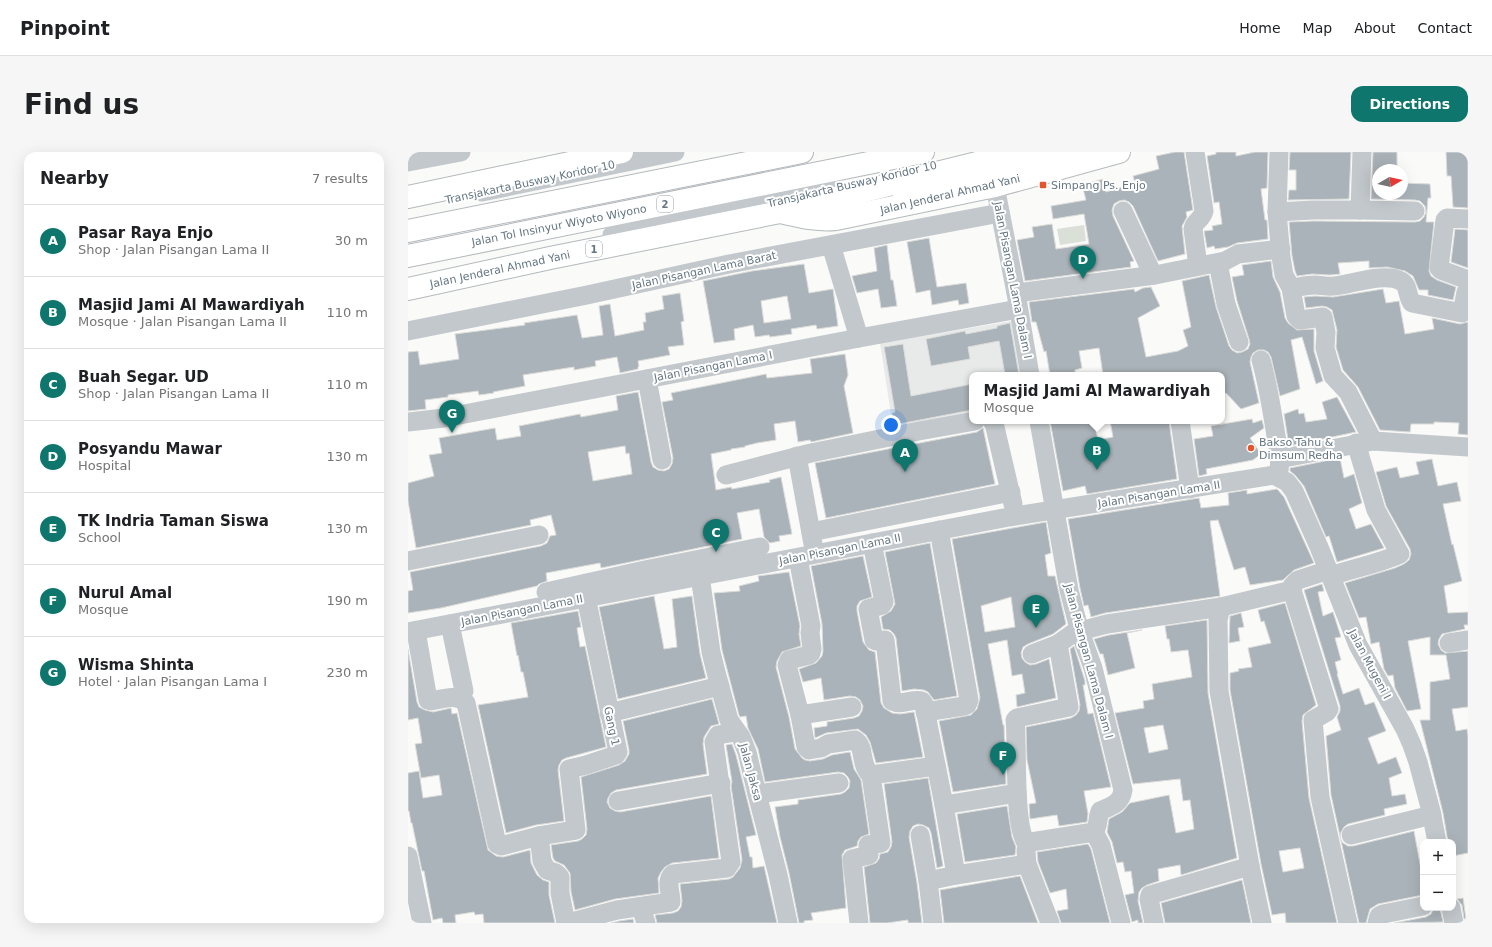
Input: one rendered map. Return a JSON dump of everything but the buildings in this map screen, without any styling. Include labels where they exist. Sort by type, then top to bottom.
[{"type":"main road","points":[[408,197],[622,152]]},
{"type":"main road","name":"Jalan Tol Insinyur Wiyoto Wiyono","points":[[408,231],[802,152]]},
{"type":"main road","name":"Jalan Tol Insinyur Wiyoto Wiyono","points":[[408,256],[923,152]]},
{"type":"main road","name":"Jalan Jenderal Ahmad Yani","points":[[408,289],[550,258],[780,212],[1021,152]]},
{"type":"main road","points":[[780,212],[857,205],[950,186],[1075,152]]},
{"type":"main road","name":"Jalan Jenderal Ahmad Yani","points":[[780,212],[813,219],[836,219],[995,186],[1119,152]]},
{"type":"street","points":[[408,162],[461,152]]},
{"type":"street","name":"Transjakarta Busway Koridor 10","points":[[408,207],[674,152]]},
{"type":"street","name":"Transjakarta Busway Koridor 10","points":[[408,279],[760,204],[992,152]]},
{"type":"street","points":[[1195,152],[1204,211],[1203,216],[1193,228],[1198,266]]},
{"type":"street","points":[[1279,152],[1277,212],[1284,275],[1291,288],[1298,319],[1320,317],[1323,317],[1324,319],[1326,332],[1325,348],[1333,376],[1348,392],[1364,442],[1376,510],[1400,554],[1384,561],[1298,580],[1292,586],[1328,709],[1327,712],[1313,720],[1320,797],[1348,923]]},
{"type":"street","points":[[1360,210],[1362,152]]},
{"type":"street","name":"Jalan Pisangan Lama Dalam I","points":[[995,186],[1029,372]]},
{"type":"street","name":"Transjakarta Busway Koridor 10","points":[[760,204],[780,212]]},
{"type":"street","points":[[1277,212],[1313,210],[1415,211]]},
{"type":"street","points":[[1122,211],[1153,275]]},
{"type":"street","name":"Jalan Pisangan Lama Barat","points":[[408,332],[729,264],[1000,213]]},
{"type":"street","points":[[1291,288],[1313,285],[1332,287],[1385,278],[1404,283],[1412,303],[1465,315],[1467,289],[1439,268],[1444,220],[1447,218],[1468,219]]},
{"type":"street","points":[[831,245],[859,338]]},
{"type":"street","name":"Jalan Pisangan Lama I","points":[[408,422],[444,418],[859,338],[1017,301],[1218,263],[1238,254],[1281,249]]},
{"type":"street","points":[[1218,263],[1226,304],[1239,342]]},
{"type":"street","points":[[1262,360],[1266,378],[1277,467]]},
{"type":"street","points":[[647,379],[662,460]]},
{"type":"street","points":[[726,475],[797,456],[969,422]]},
{"type":"street","points":[[997,424],[1012,517]]},
{"type":"street","name":"Jalan Pisangan Lama Dalam I","points":[[1040,424],[1068,590],[1079,630],[1093,668],[1123,790],[1122,797],[1115,804],[1100,812],[1098,817],[1098,828],[1094,832]]},
{"type":"street","points":[[1180,424],[1190,490]]},
{"type":"street","name":"Jalan Pisangan Lama II","points":[[411,628],[450,624],[938,530],[1055,510],[1190,490],[1364,442],[1468,447]]},
{"type":"street","points":[[797,456],[812,532],[806,556],[812,653],[793,658],[787,662],[806,747],[809,750],[821,748],[828,744],[855,740],[859,743],[861,748],[864,767],[871,775],[881,842],[868,845],[869,854],[852,859],[859,923]]},
{"type":"street","name":"Jalan Mugeni I","points":[[1277,467],[1281,478],[1287,482],[1294,491],[1303,509],[1358,645],[1397,714],[1412,745],[1432,815],[1436,839]]},
{"type":"street","points":[[812,532],[1008,493]]},
{"type":"street","points":[[925,712],[964,706],[967,705],[969,700],[938,530]]},
{"type":"street","points":[[408,561],[539,535]]},
{"type":"street","points":[[872,543],[884,604],[869,608],[868,610],[874,640],[885,640],[892,701],[900,704],[921,701],[924,704],[956,875]]},
{"type":"street","points":[[736,732],[718,735],[714,742],[731,862],[730,865],[727,868],[673,874],[669,877],[668,882],[671,902],[643,915],[617,910],[567,923],[560,893],[560,877],[556,873],[547,870],[542,861],[539,836],[501,846],[497,844],[466,703],[459,697],[431,701],[428,700],[411,628],[645,570],[760,548]]},
{"type":"street","name":"Jalan Jaksa","points":[[700,576],[711,652],[729,720],[736,732],[741,737],[747,752],[778,875],[788,923]]},
{"type":"street","points":[[1032,654],[1058,644],[1079,630],[1107,624],[1221,607],[1292,590]]},
{"type":"street","name":"Gang 1","points":[[539,836],[576,830],[569,769],[616,755],[618,752],[586,597]]},
{"type":"street","points":[[1221,607],[1218,620],[1219,691],[1250,866],[1262,923]]},
{"type":"street","points":[[450,624],[464,691]]},
{"type":"street","points":[[1449,643],[1468,640]]},
{"type":"street","points":[[1050,923],[1027,864],[1027,844],[1021,830],[1017,793],[1015,720],[1069,707],[1058,644]]},
{"type":"street","points":[[610,713],[720,686]]},
{"type":"street","points":[[800,715],[852,707]]},
{"type":"street","points":[[871,775],[936,766]]},
{"type":"street","points":[[618,801],[720,783]]},
{"type":"street","points":[[757,794],[839,784]]},
{"type":"street","points":[[944,805],[1017,793]]},
{"type":"street","points":[[1351,835],[1432,815]]},
{"type":"street","points":[[1027,844],[1031,842],[1094,832],[1101,845],[1122,923]]},
{"type":"street","points":[[920,835],[933,923]]},
{"type":"street","points":[[408,856],[422,923]]},
{"type":"street","points":[[928,881],[1027,864]]},
{"type":"street","points":[[1154,923],[1149,899],[1150,895],[1250,866]]},
{"type":"street","points":[[1377,923],[1379,916],[1383,914],[1420,907]]},
{"type":"street","points":[[1452,911],[1454,923]]},
{"type":"shaded area","points":[[1084,225],[1086,241],[1060,245],[1057,229]]},
{"type":"shaded area","points":[[1018,320],[1026,372],[969,372],[969,421],[894,434],[880,343]]},
{"type":"place","name":"Simpang Ps. Enjo","points":[[1043,185]]},
{"type":"place","name":"Posyandu Mawar","points":[[1083,279]]},
{"type":"place","name":"Wisma Shinta","points":[[452,433]]},
{"type":"place","name":"Bakso Tahu & Dimsum Redha","points":[[1251,448]]},
{"type":"place","name":"Masjid Jami Al Mawardiyah","points":[[1097,470]]},
{"type":"place","name":"Pasar Raya Enjo","points":[[905,472]]},
{"type":"place","name":"Buah Segar. UD","points":[[716,552]]},
{"type":"place","name":"TK Indria Taman Siswa","points":[[1036,628]]},
{"type":"place","name":"Nurul Amal","points":[[1003,775]]}]
